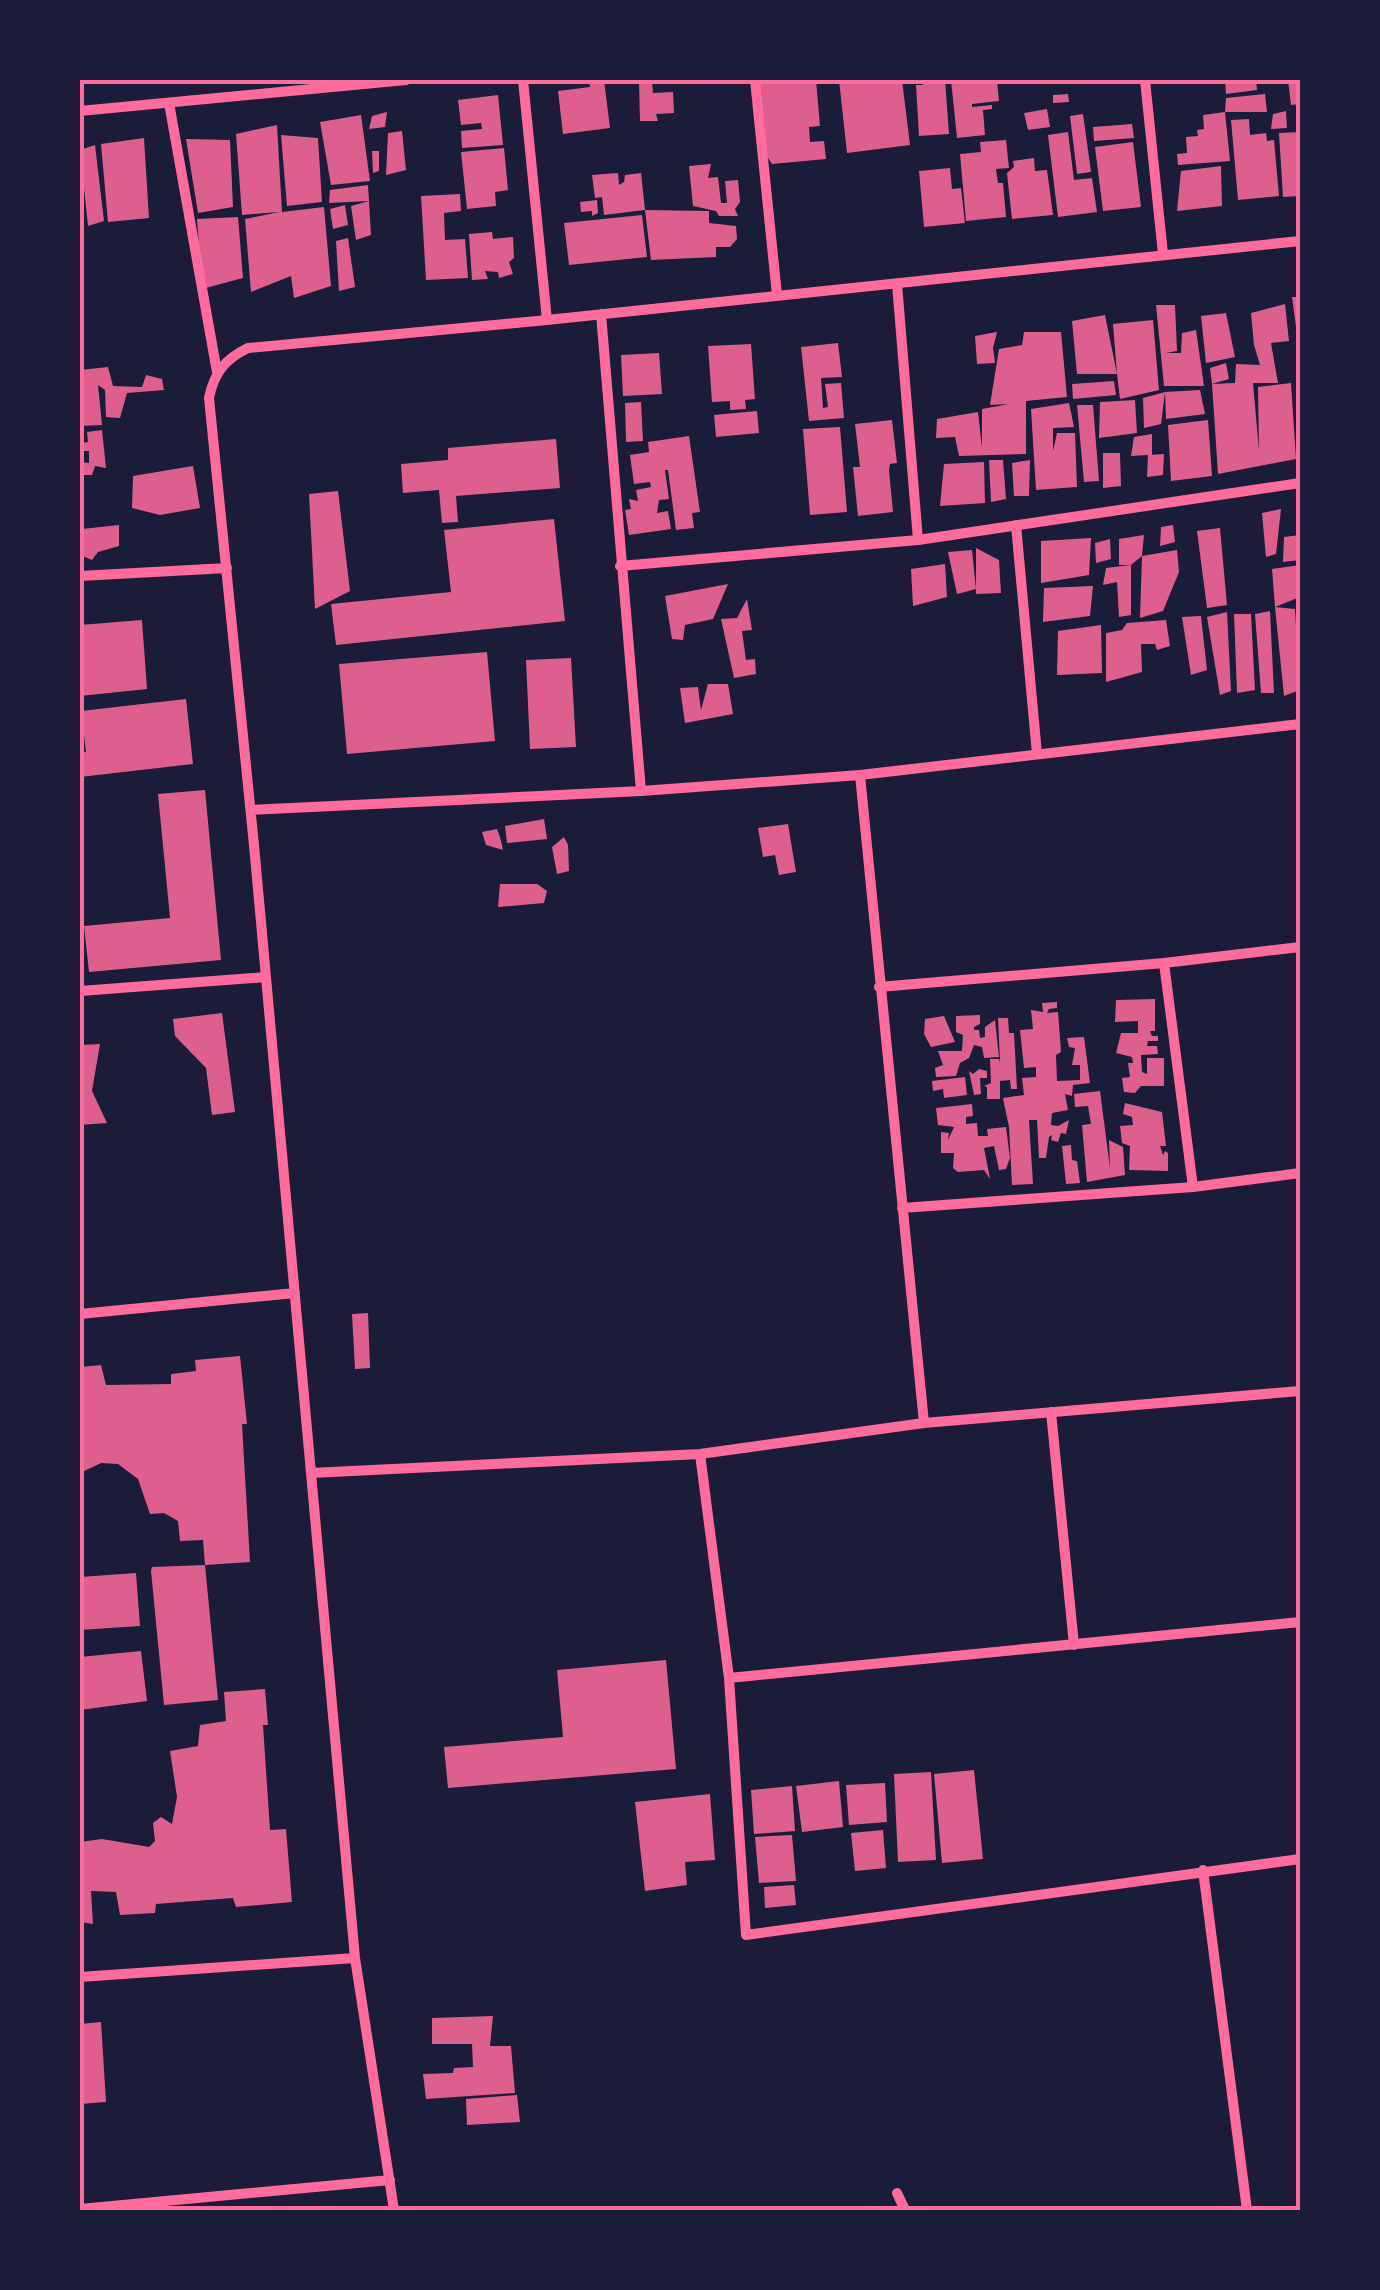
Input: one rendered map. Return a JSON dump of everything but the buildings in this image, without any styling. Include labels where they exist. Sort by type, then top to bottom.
[{"type":"street","points":[[80,111],[406,80]]},
{"type":"street","points":[[523,80],[547,320]]},
{"type":"street","points":[[756,80],[777,295]]},
{"type":"street","points":[[1146,80],[1164,254]]},
{"type":"street","points":[[169,102],[216,372],[209,398],[251,810],[354,1958],[394,2210]]},
{"type":"street","points":[[216,372],[248,348],[1300,240]]},
{"type":"street","points":[[897,284],[918,540]]},
{"type":"street","points":[[600,314],[641,791]]},
{"type":"street","points":[[620,566],[918,540],[1300,483]]},
{"type":"street","points":[[1016,525],[1037,754]]},
{"type":"street","points":[[80,576],[226,568]]},
{"type":"street","points":[[251,810],[641,791],[860,775],[1300,724]]},
{"type":"street","points":[[860,775],[924,1423]]},
{"type":"street","points":[[878,987],[1164,964],[1300,947]]},
{"type":"street","points":[[1164,964],[1193,1187]]},
{"type":"street","points":[[80,991],[266,977]]},
{"type":"street","points":[[902,1208],[1193,1187],[1300,1174]]},
{"type":"street","points":[[80,1314],[295,1293]]},
{"type":"street","points":[[311,1473],[700,1454],[924,1423],[1300,1391]]},
{"type":"street","points":[[1051,1412],[1074,1644]]},
{"type":"street","points":[[700,1454],[729,1678],[746,1935],[1300,1859]]},
{"type":"street","points":[[729,1678],[1300,1622]]},
{"type":"street","points":[[1203,1870],[1247,2210]]},
{"type":"street","points":[[80,1977],[354,1958]]},
{"type":"street","points":[[80,2209],[140,2207],[390,2180]]},
{"type":"street","points":[[897,2193],[905,2210]]}]
